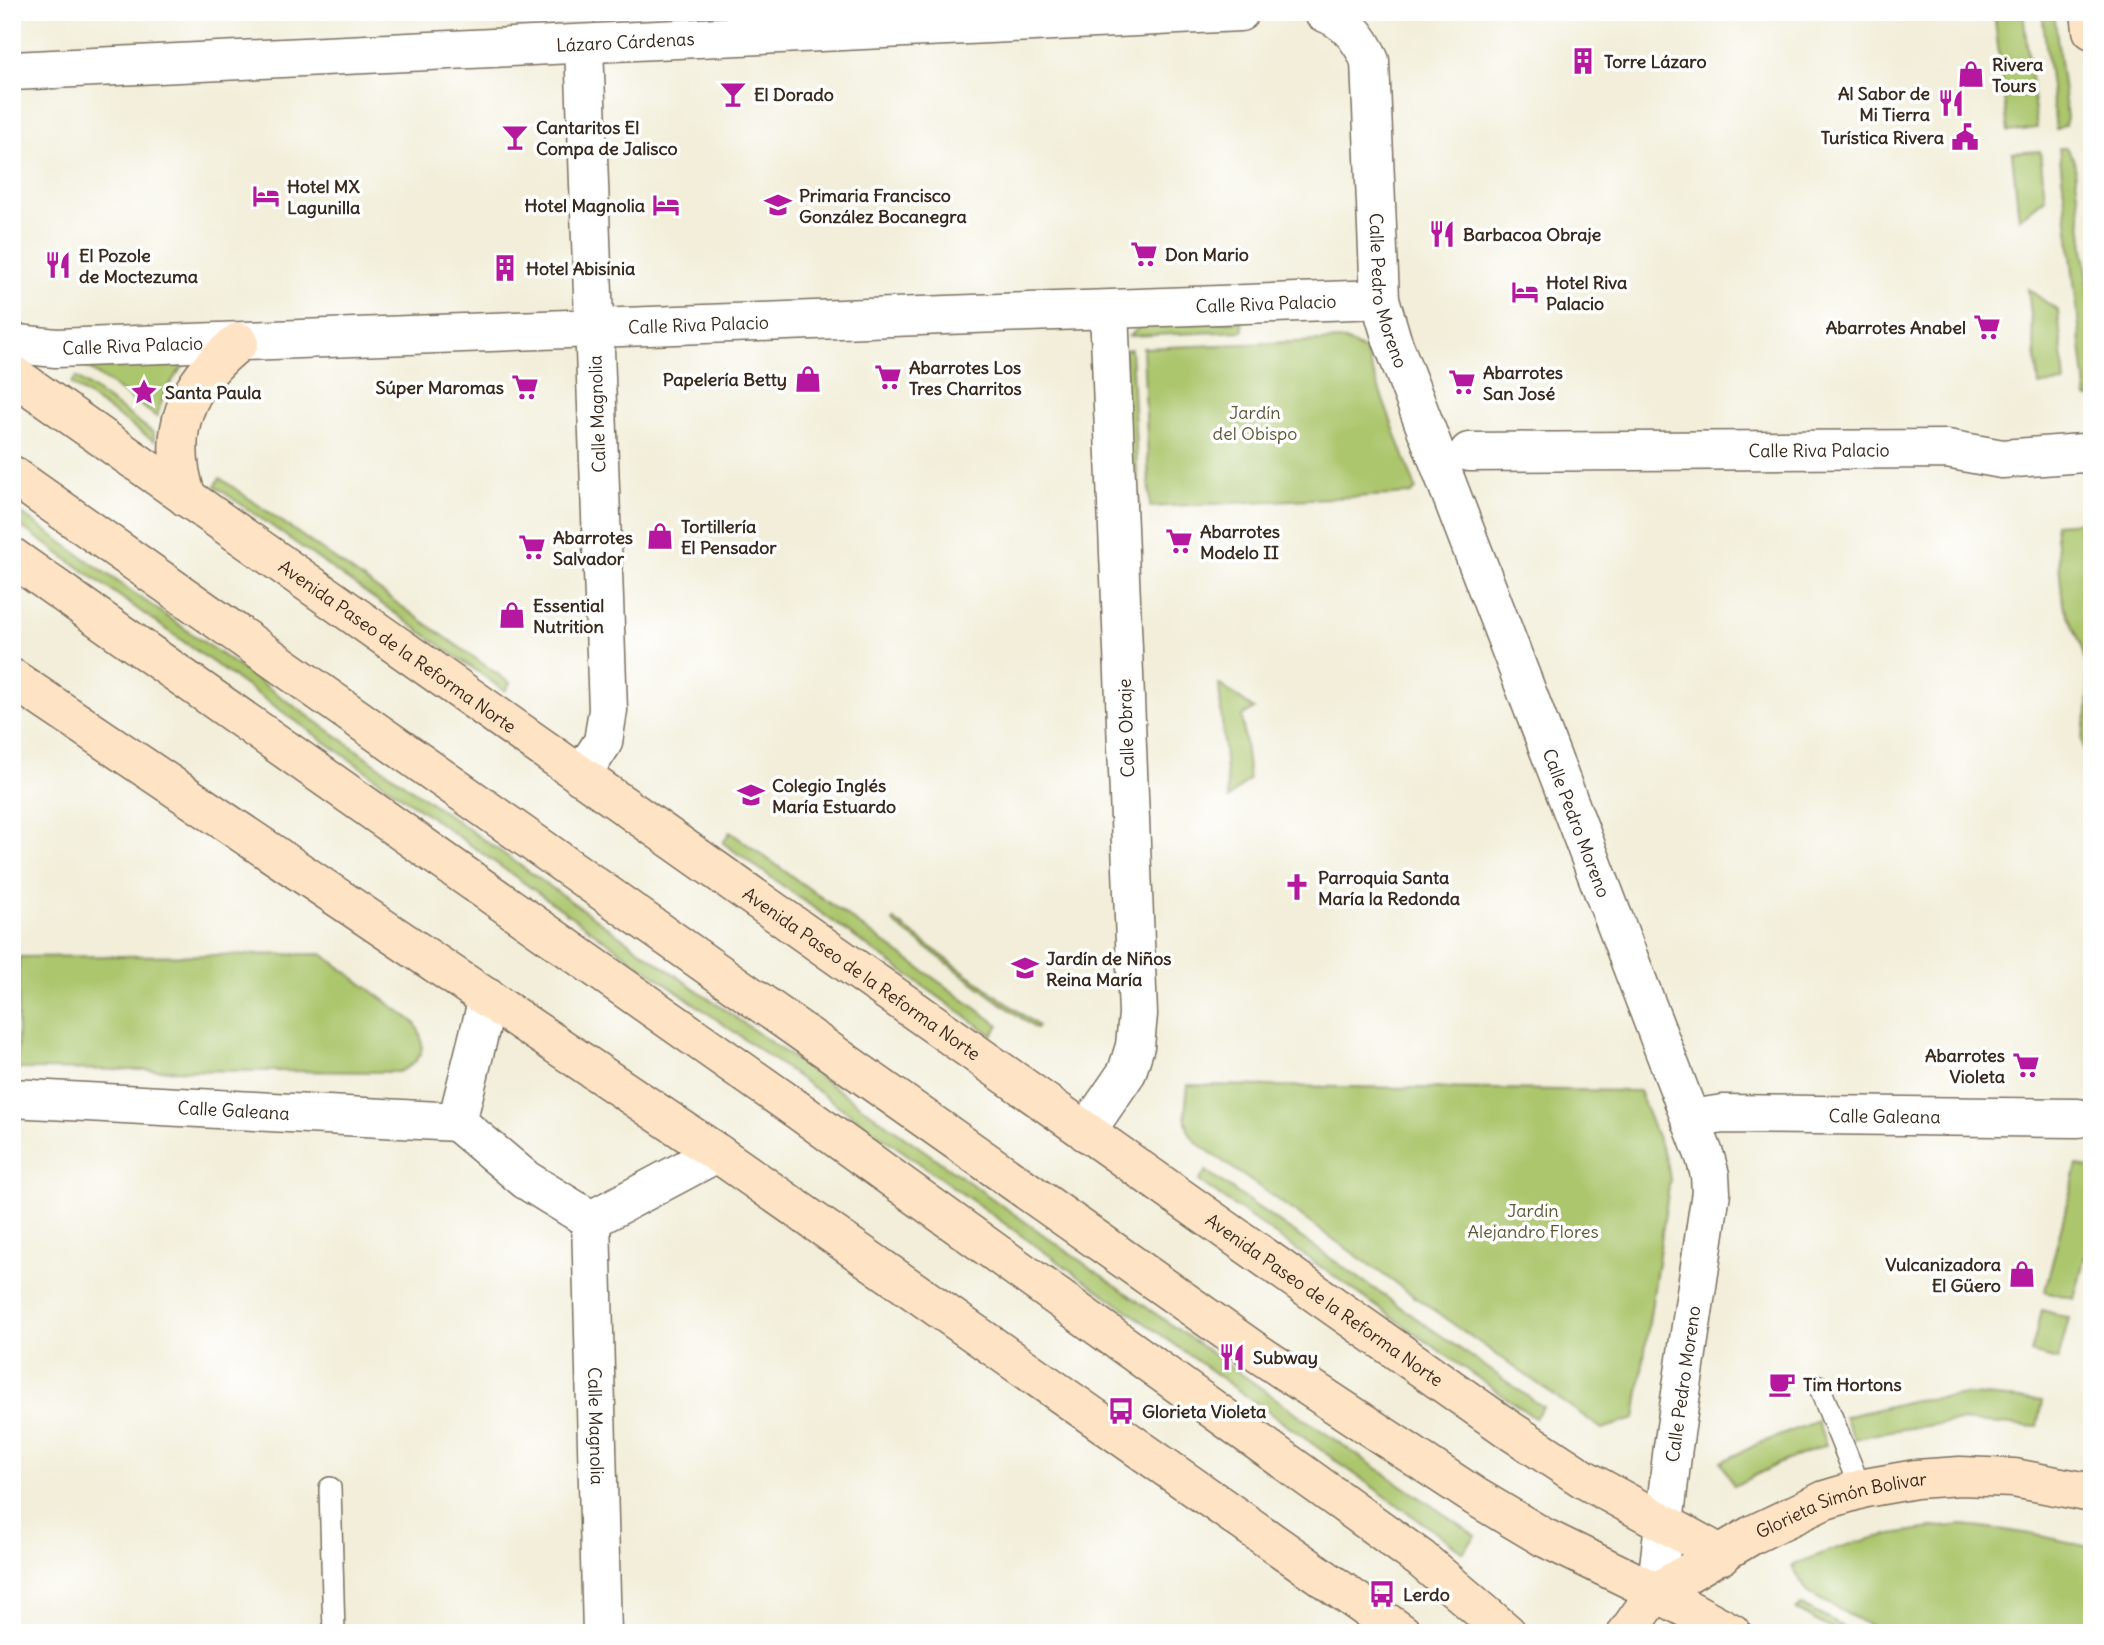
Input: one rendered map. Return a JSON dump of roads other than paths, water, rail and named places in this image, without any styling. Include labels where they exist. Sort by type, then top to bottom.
[{"type":"street","name":"Lázaro Cárdenas","points":[[12,71],[1240,12]]},
{"type":"street","name":"Calle Pedro Moreno","points":[[1323,12],[1346,24],[1363,43],[1370,61],[1380,299],[1392,340],[1691,1119],[1710,1175],[1711,1192],[1675,1434],[1656,1592]]},
{"type":"street","points":[[2090,12],[2092,30]]},
{"type":"street","name":"Calle Magnolia","points":[[582,776],[603,742],[608,710],[584,45]]},
{"type":"street","name":"Calle Riva Palacio","points":[[14,351],[1380,299]]},
{"type":"street","name":"Calle Obraje","points":[[1086,1132],[1127,1072],[1135,1046],[1138,1014],[1109,310]]},
{"type":"street","points":[[187,498],[179,474],[177,438],[183,411],[209,367],[239,342]]},
{"type":"street","name":"Avenida Paseo de la Reforma Norte","points":[[14,351],[187,498],[1086,1132],[1511,1431],[1584,1479],[1722,1555]]},
{"type":"street","name":"Calle Riva Palacio","points":[[1469,452],[1947,449],[2002,459],[2083,453]]},
{"type":"street","points":[[12,475],[1256,1352],[1476,1497],[1543,1537],[1656,1592],[1732,1633]]},
{"type":"street","points":[[12,557],[800,1111],[1421,1559],[1507,1633]]},
{"type":"street","points":[[12,678],[717,1153],[1402,1633]]},
{"type":"street","points":[[488,998],[457,1122],[526,1180],[591,1220],[717,1153]]},
{"type":"street","name":"Calle Galeana","points":[[12,1098],[457,1122]]},
{"type":"street","name":"Calle Galeana","points":[[1691,1119],[1723,1114],[2078,1118]]},
{"type":"street","name":"Calle Magnolia","points":[[591,1220],[602,1633]]},
{"type":"street","name":"Glorieta Simón Bolivar","points":[[1627,1633],[1656,1592],[1752,1535],[1802,1509],[1861,1490],[1916,1479],[1960,1476],[2014,1478],[2090,1487]]},
{"type":"lane","points":[[1819,1386],[1861,1490]]},
{"type":"lane","points":[[330,1488],[334,1633]]},
{"type":"place","name":"Torre Lázaro","points":[[1583,61]]},
{"type":"place","name":"Rivera Tours","points":[[1971,74]]},
{"type":"place","name":"El Dorado","points":[[733,94]]},
{"type":"place","name":"Al Sabor de Mi Tierra","points":[[1951,103]]},
{"type":"place","name":"Cantaritos El Compa de Jalisco","points":[[515,137]]},
{"type":"place","name":"Turística Rivera","points":[[1965,137]]},
{"type":"place","name":"Hotel MX Lagunilla","points":[[266,196]]},
{"type":"place","name":"Hotel Magnolia","points":[[666,205]]},
{"type":"place","name":"Primaria Francisco González Bocanegra","points":[[778,205]]},
{"type":"place","name":"Barbacoa Obraje","points":[[1442,234]]},
{"type":"place","name":"Don Mario","points":[[1144,254]]},
{"type":"place","name":"El Pozole de Moctezuma","points":[[58,265]]},
{"type":"place","name":"Hotel Abisinia","points":[[505,268]]},
{"type":"place","name":"Hotel Riva Palacio","points":[[1525,292]]},
{"type":"place","name":"Abarrotes Anabel","points":[[1987,327]]},
{"type":"place","name":"Abarrotes Los Tres Charritos","points":[[888,377]]},
{"type":"place","name":"Papelería Betty","points":[[808,379]]},
{"type":"place","name":"Abarrotes San José","points":[[1462,382]]},
{"type":"place","name":"Súper Maromas","points":[[525,387]]},
{"type":"place","name":"Santa Paula","points":[[144,392]]},
{"type":"place","name":"Tortillería El Pensador","points":[[660,536]]},
{"type":"place","name":"Abarrotes Modelo II","points":[[1179,541]]},
{"type":"place","name":"Abarrotes Salvador","points":[[532,547]]},
{"type":"place","name":"Essential Nutrition","points":[[512,615]]},
{"type":"place","name":"Colegio Inglés María Estuardo","points":[[751,795]]},
{"type":"place","name":"Parroquia Santa María la Redonda","points":[[1297,887]]},
{"type":"place","name":"Jardín de Niños Reina María","points":[[1025,968]]},
{"type":"place","name":"Abarrotes Violeta","points":[[2026,1065]]},
{"type":"place","name":"Vulcanizadora El Güero","points":[[2022,1274]]},
{"type":"place","name":"Subway","points":[[1232,1357]]},
{"type":"place","name":"Tim Hortons","points":[[1782,1384]]},
{"type":"place","name":"Glorieta Violeta","points":[[1121,1411]]},
{"type":"place","name":"Lerdo","points":[[1382,1594]]},
{"type":"park label","name":"Jardín del Obispo","points":[[1255,422]]},
{"type":"park label","name":"Jardin Alejandro Flores","points":[[1533,1220]]}]
